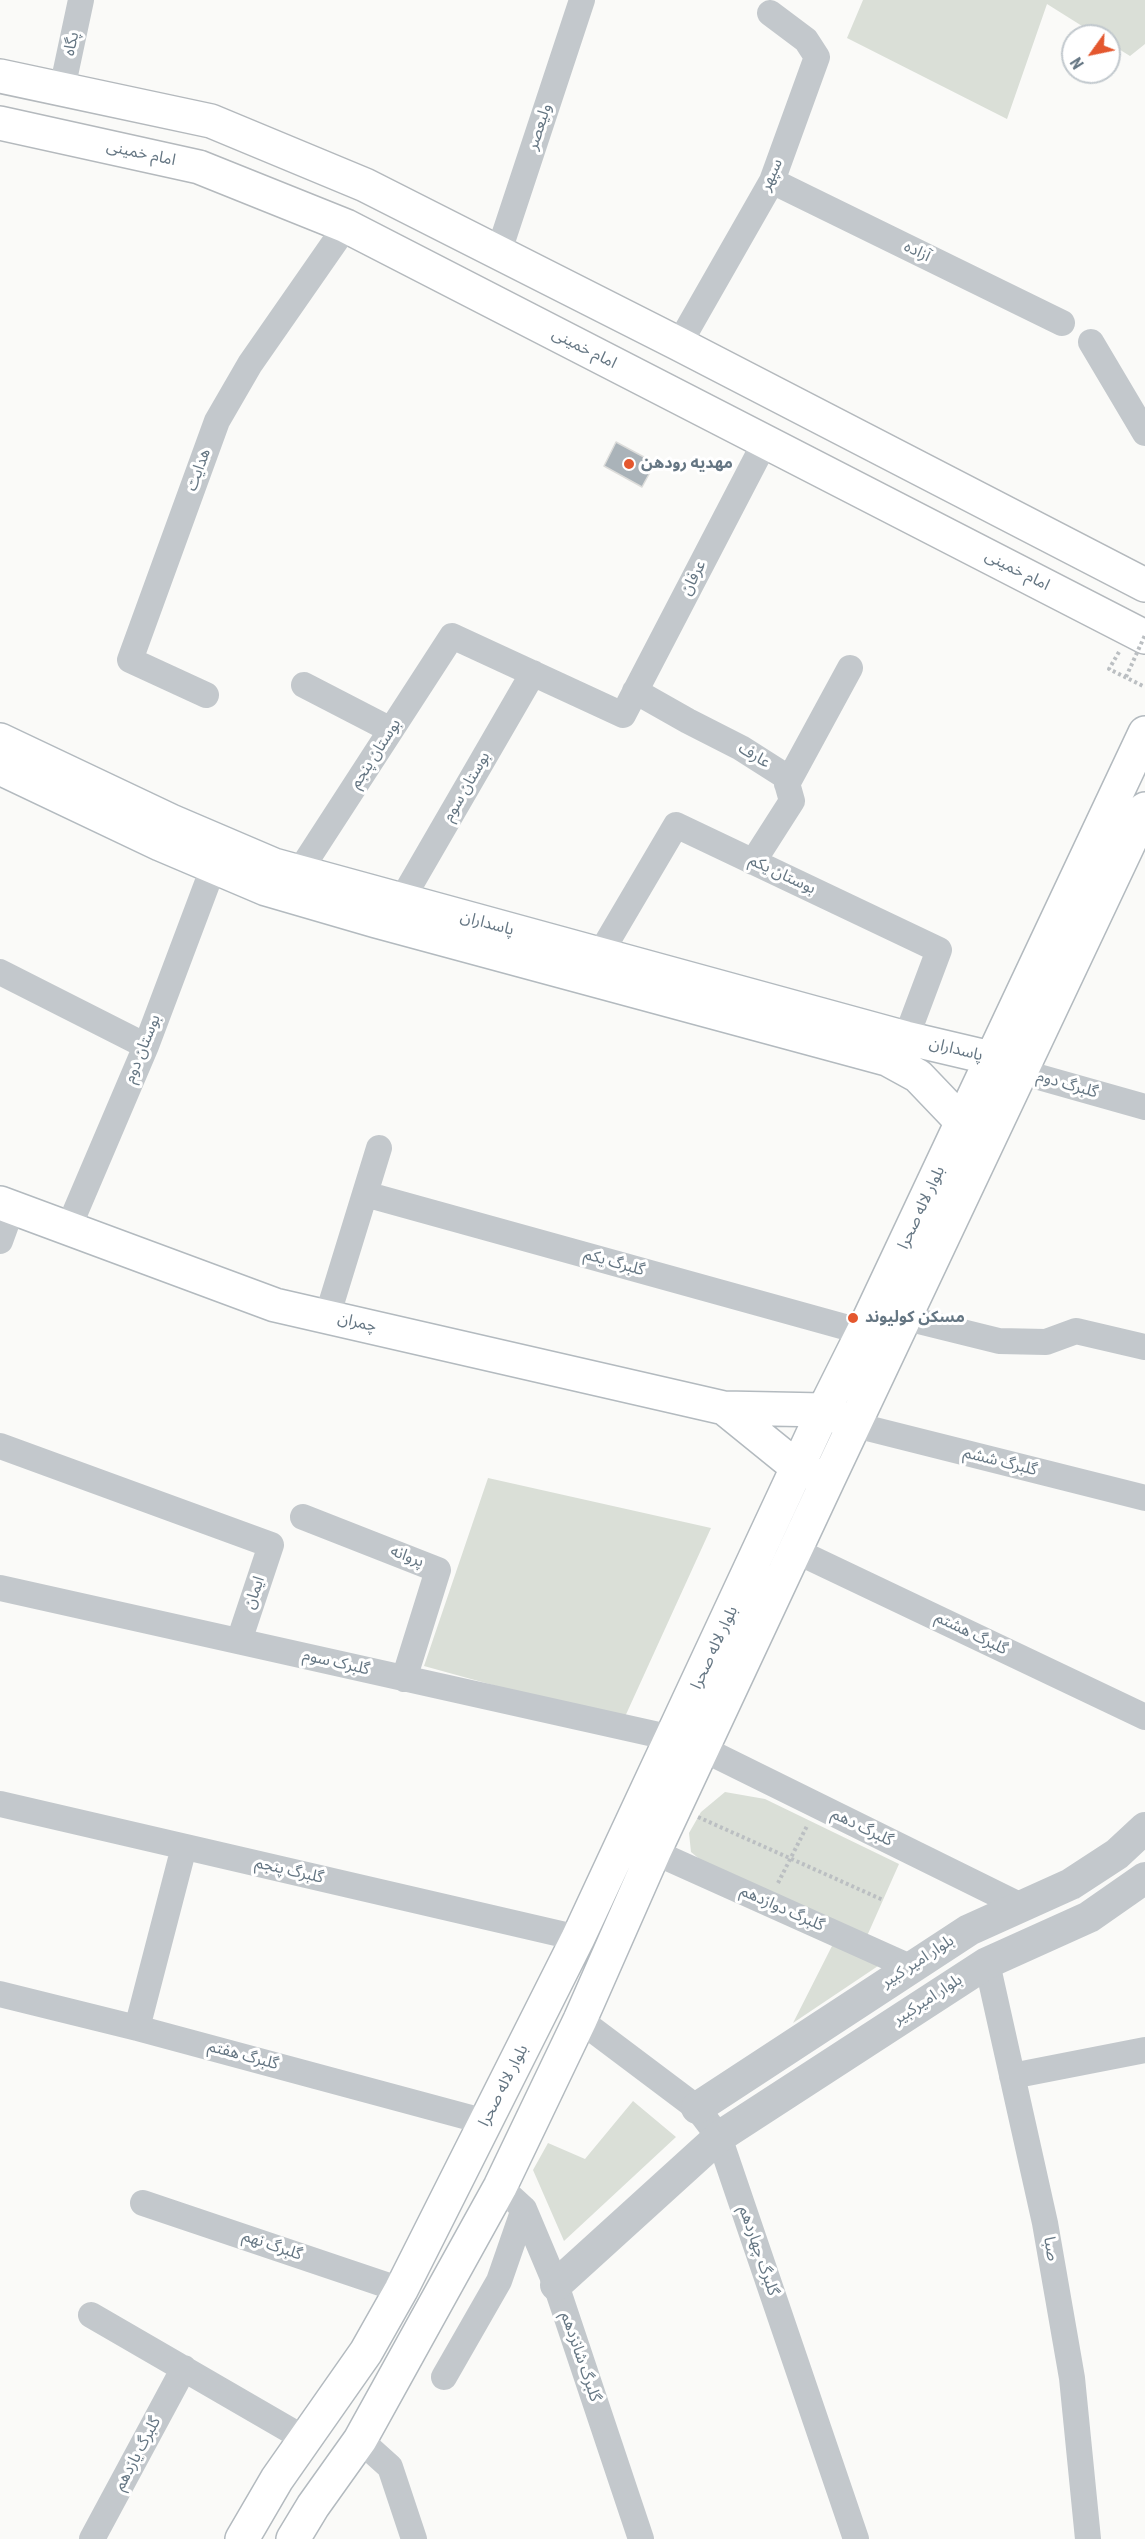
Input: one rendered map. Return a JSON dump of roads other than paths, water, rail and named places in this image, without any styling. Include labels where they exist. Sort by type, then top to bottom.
[{"type":"main road","points":[[0,76],[211,121],[365,185],[679,344],[1145,585]]},
{"type":"main road","name":"امام خمینی","points":[[0,123],[199,167],[346,226],[1145,636]]},
{"type":"main road","points":[[880,501],[901,460]]},
{"type":"main road","name":"بلوار لاله صحرا","points":[[293,2539],[313,2506],[360,2440],[500,2187],[580,2020],[654,1852],[796,1551],[824,1410],[863,1332],[1145,733]]},
{"type":"main road","name":"پاسداران","points":[[0,740],[223,844],[274,865],[401,901],[596,967],[887,1059],[918,1076],[962,1122]]},
{"type":"main road","name":"پاسداران","points":[[0,768],[213,868],[266,889],[991,1058]]},
{"type":"main road","name":"بلوار لاله صحرا","points":[[242,2539],[277,2478],[366,2352],[401,2290],[578,1938],[672,1738],[813,1474],[855,1425],[1145,809]]},
{"type":"main road","name":"چمران","points":[[6,1206],[275,1305],[724,1408],[824,1410],[855,1425]]},
{"type":"main road","name":"چمران","points":[[724,1408],[813,1474]]},
{"type":"main road","points":[[277,2478],[313,2506]]},
{"type":"street","name":"پگاه","points":[[62,89],[81,0]]},
{"type":"street","name":"ولیعصر","points":[[498,254],[582,0]]},
{"type":"street","name":"سپهر","points":[[679,344],[771,181],[817,57],[806,40],[770,13]]},
{"type":"street","name":"آزاده","points":[[771,181],[1062,323]]},
{"type":"street","name":"هدایت","points":[[206,695],[130,660],[217,421],[250,364],[346,226]]},
{"type":"street","points":[[1091,342],[1145,433]]},
{"type":"street","name":"عرفان","points":[[533,674],[623,715],[765,442]]},
{"type":"street","name":"بوستان پنجم","points":[[300,872],[452,636],[533,674]]},
{"type":"street","points":[[753,862],[792,801],[787,784],[850,668]]},
{"type":"street","name":"بوستان سوم","points":[[401,901],[533,674]]},
{"type":"street","points":[[304,686],[391,730]]},
{"type":"street","name":"عارف","points":[[635,691],[688,722],[741,748],[785,776],[787,784]]},
{"type":"street","name":"بوستان یکم","points":[[596,967],[676,825],[939,950],[906,1038]]},
{"type":"street","name":"بوستان دوم","points":[[68,1229],[146,1046],[213,868]]},
{"type":"street","points":[[0,972],[146,1046]]},
{"type":"street","name":"گلبرگ دوم","points":[[991,1058],[1021,1072],[1145,1107]]},
{"type":"street","points":[[327,1317],[379,1148]]},
{"type":"street","name":"گلبرگ یکم","points":[[365,1194],[863,1332]]},
{"type":"street","points":[[0,1241],[6,1206]]},
{"type":"street","points":[[906,1318],[999,1341],[1046,1342],[1076,1331],[1145,1347]]},
{"type":"street","name":"گلبرگ ششم","points":[[855,1425],[1145,1498]]},
{"type":"street","name":"ایمان","points":[[0,1446],[271,1545],[239,1641]]},
{"type":"street","name":"پروانه","points":[[303,1517],[438,1570],[404,1679]]},
{"type":"street","name":"گلبرگ هشتم","points":[[796,1551],[1145,1717]]},
{"type":"street","name":"گلبرک سوم","points":[[0,1588],[672,1738]]},
{"type":"street","name":"گلبرگ دهم","points":[[672,1738],[703,1749],[1021,1906]]},
{"type":"street","name":"گلبرگ پنجم","points":[[0,1804],[578,1938]]},
{"type":"street","name":"بلوار امیر کبیر","points":[[697,2108],[969,1930],[1071,1884],[1117,1854],[1145,1828]]},
{"type":"street","points":[[137,2028],[184,1847]]},
{"type":"street","name":"گلبرگ دوازدهم","points":[[654,1852],[910,1967]]},
{"type":"street","name":"بلوار امیرکبیر","points":[[556,2285],[719,2137],[987,1963],[1089,1917],[1145,1878]]},
{"type":"street","name":"صبا","points":[[987,1963],[1045,2223],[1072,2378],[1088,2539]]},
{"type":"street","name":"گلبرگ هفتم","points":[[0,1994],[137,2028],[486,2122]]},
{"type":"street","name":"گلبرگ چهاردهم","points":[[580,2020],[697,2108],[719,2137],[856,2539]]},
{"type":"street","points":[[1012,2076],[1145,2050]]},
{"type":"street","name":"گلبرگ شانزدهم","points":[[500,2187],[525,2208],[556,2285],[641,2539]]},
{"type":"street","name":"گلبرگ نهم","points":[[143,2203],[401,2290]]},
{"type":"street","points":[[444,2377],[499,2281],[525,2208]]},
{"type":"street","points":[[91,2316],[305,2439]]},
{"type":"street","name":"گلبرگ یازدهم","points":[[92,2539],[184,2368]]},
{"type":"street","points":[[360,2440],[390,2467],[414,2539]]},
{"type":"place","name":"مهدیه رودهن","points":[[629,464]]},
{"type":"place","name":"مسکن کولیوند","points":[[853,1318]]}]
